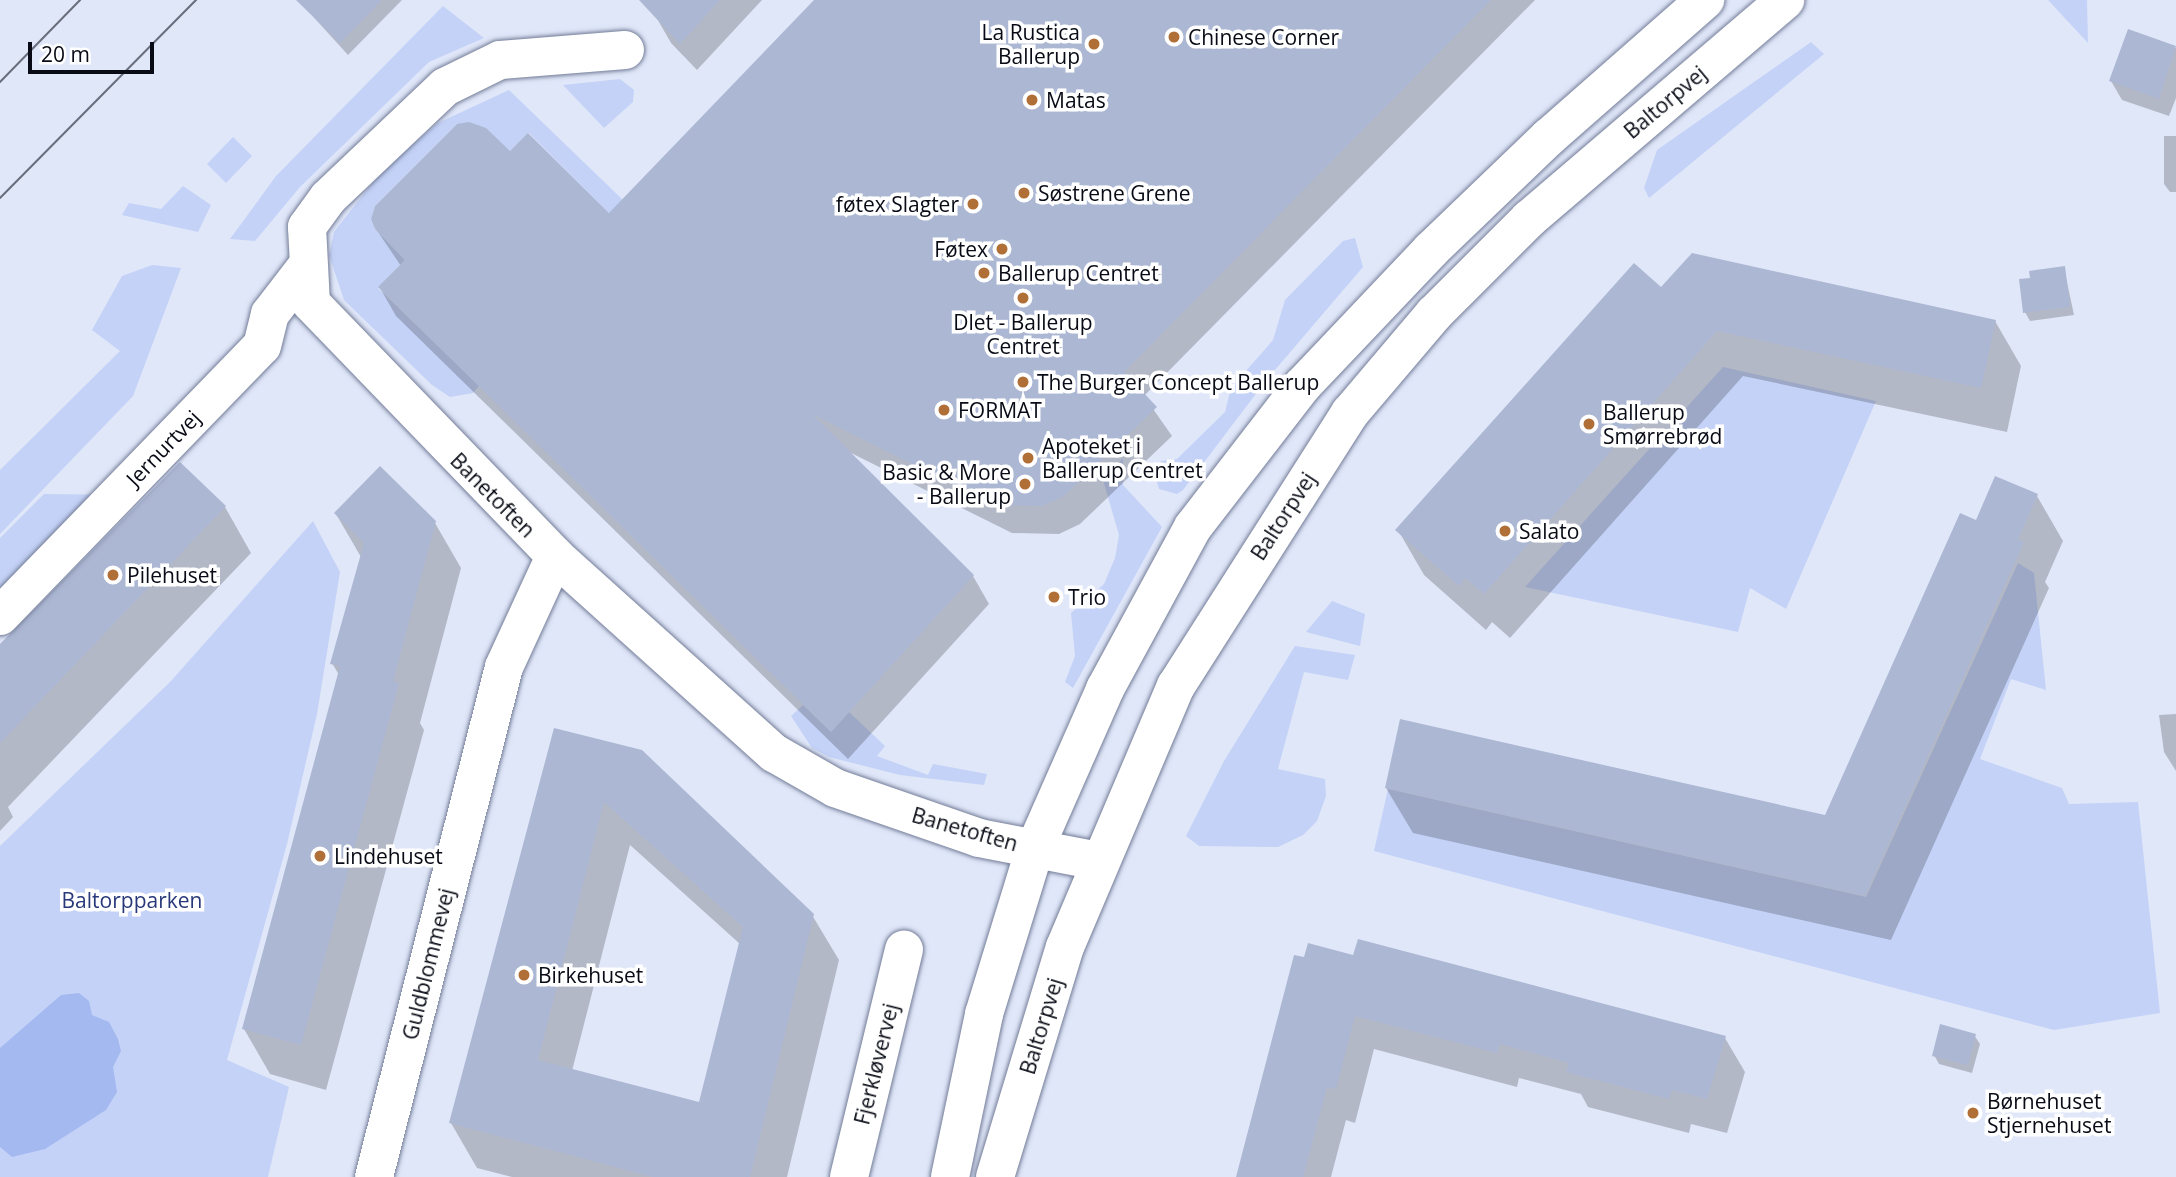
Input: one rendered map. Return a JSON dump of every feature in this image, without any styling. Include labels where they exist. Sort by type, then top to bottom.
[{"type":"street","points":[[950,1177],[984,1014],[1035,848],[1105,689],[1193,527],[1301,386],[1431,250],[1549,137],[1705,0]]},
{"type":"street","name":"Baltorpvej","points":[[995,1177],[1065,947],[1098,860],[1176,686],[1350,413],[1434,314],[1529,219],[1785,0]]},
{"type":"street","name":"Banetoften","points":[[625,50],[500,60],[445,87],[328,198],[307,227],[311,303],[447,449],[555,556],[774,752],[835,788],[979,838],[1098,860]]},
{"type":"street","name":"Jernurtvej","points":[[0,617],[262,346],[270,314],[307,266]]},
{"type":"street","name":"Guldblommevej","points":[[374,1177],[504,667],[555,556]]},
{"type":"street","name":"Fjerkløvervej","points":[[849,1177],[904,950]]},
{"type":"green space","points":[[2048,0],[2087,0],[2088,43]]},
{"type":"green space","points":[[443,6],[484,38],[429,62],[300,187],[255,241],[230,239],[276,176]]},
{"type":"green space","points":[[1811,42],[1824,54],[1649,198],[1644,188],[1657,150]]},
{"type":"green space","points":[[620,79],[634,90],[633,102],[604,128],[563,85]]},
{"type":"green space","points":[[509,90],[624,201],[612,216],[529,133],[510,151],[457,124],[375,206],[371,219],[375,229],[405,260],[378,288],[479,386],[473,393],[450,397],[432,385],[344,300],[329,255],[334,232],[381,172],[438,123]]},
{"type":"green space","points":[[233,137],[252,156],[226,183],[207,164]]},
{"type":"green space","points":[[183,186],[211,205],[198,232],[122,215],[129,203],[161,209]]},
{"type":"green space","points":[[1355,238],[1363,267],[1268,378],[1183,490],[1177,494],[1159,489],[1154,472],[1161,461],[1177,459],[1225,412],[1231,388],[1273,340],[1285,300],[1343,241]]},
{"type":"green space","points":[[152,265],[181,268],[133,396],[0,534],[0,470],[120,351],[92,330],[122,276]]},
{"type":"green space","points":[[1723,367],[1876,401],[1786,609],[1750,588],[1738,632],[1525,587]]},
{"type":"green space","points":[[1123,458],[1123,485],[1162,527],[1073,688],[1065,682],[1075,656],[1071,613],[1104,584],[1115,558],[1119,535],[1103,480]]},
{"type":"green space","points":[[44,494],[124,495],[0,607],[0,538]]},
{"type":"green space","name":"Baltorpparken","points":[[313,521],[340,572],[317,714],[287,844],[227,1060],[289,1087],[268,1177],[0,1177],[0,846],[171,681]]},
{"type":"green space","points":[[2018,563],[2034,573],[2046,690],[2011,679],[1980,759],[2062,788],[2069,804],[2138,802],[2160,1013],[2054,1030],[1374,851],[1388,789],[1866,897]]},
{"type":"green space","points":[[1332,601],[1365,614],[1360,646],[1306,632]]},
{"type":"green space","points":[[1295,646],[1355,655],[1348,680],[1304,672],[1278,769],[1325,779],[1326,796],[1317,821],[1303,835],[1278,847],[1199,846],[1186,836],[1224,761]]},
{"type":"green space","points":[[803,705],[831,732],[849,712],[885,746],[877,756],[928,775],[933,764],[987,774],[984,785],[900,775],[829,757],[812,748],[791,716]]},
{"type":"shaded area","points":[[79,993],[89,1001],[92,1015],[109,1022],[118,1039],[121,1051],[113,1067],[117,1092],[106,1110],[45,1149],[12,1157],[0,1147],[0,1048],[61,995]]},
{"type":"building","points":[[296,0],[382,0],[340,43]]},
{"type":"building","points":[[639,0],[720,0],[680,44]]},
{"type":"building","points":[[814,0],[1491,0],[1124,372],[1157,407],[1064,496],[1042,506],[994,505],[812,414],[974,575],[831,732],[378,287],[405,260],[375,229],[371,219],[375,206],[457,124],[469,122],[486,128],[510,151],[528,133],[609,213]]},
{"type":"building","points":[[2128,29],[2176,46],[2159,99],[2109,81]]},
{"type":"building","points":[[1692,253],[1996,320],[1981,388],[1717,331],[1484,594],[1465,578],[1459,586],[1395,530],[1634,263],[1661,287]]},
{"type":"building","points":[[2065,266],[2070,307],[2023,313],[2019,279],[2030,278],[2029,271]]},
{"type":"building","name":"Pilehuset","points":[[180,462],[226,506],[0,743],[0,644]]},
{"type":"building","name":"Lindehuset","points":[[380,466],[436,521],[393,681],[399,683],[301,1045],[242,1029],[340,666],[330,664],[364,543],[334,513]]},
{"type":"building","points":[[1995,476],[2038,494],[2018,539],[2024,542],[1865,896],[1385,788],[1400,719],[1825,815],[1960,513],[1976,520]]},
{"type":"building","name":"Birkehuset","points":[[554,728],[642,750],[814,914],[750,1177],[653,1177],[449,1123]],"holes":[[[604,802],[743,927],[699,1102],[538,1060]]]},
{"type":"building","points":[[1358,939],[1726,1036],[1707,1099],[1672,1090],[1669,1099],[1566,1072],[1569,1063],[1500,1044],[1497,1053],[1355,1016],[1336,1089],[1327,1087],[1303,1177],[1236,1177],[1294,955],[1304,957],[1308,943],[1353,955]]},
{"type":"building","points":[[1940,1024],[1976,1034],[1968,1065],[1932,1056]]},
{"type":"tram line","points":[[0,82],[80,0]]},
{"type":"tram line","points":[[0,198],[196,0]]},
{"type":"place","name":"Chinese Corner","points":[[1174,37]]},
{"type":"place","name":"La Rustica Ballerup","points":[[1094,44]]},
{"type":"place","name":"Matas","points":[[1032,100]]},
{"type":"place","name":"Søstrene Grene","points":[[1024,193]]},
{"type":"place","name":"føtex Slagter","points":[[973,204]]},
{"type":"place","name":"Føtex","points":[[1002,249]]},
{"type":"place","name":"Ballerup Centret","points":[[984,273]]},
{"type":"place","name":"Dlet - Ballerup Centret","points":[[1023,298]]},
{"type":"place","name":"The Burger Concept Ballerup","points":[[1023,382]]},
{"type":"place","name":"FORMAT","points":[[944,410]]},
{"type":"place","name":"Ballerup Smørrebrød","points":[[1589,424]]},
{"type":"place","name":"Apoteket i Ballerup Centret","points":[[1028,458]]},
{"type":"place","name":"Basic & More - Ballerup","points":[[1025,484]]},
{"type":"place","name":"Salato","points":[[1505,531]]},
{"type":"place","name":"Pilehuset","points":[[113,575]]},
{"type":"place","name":"Trio","points":[[1054,597]]},
{"type":"place","name":"Lindehuset","points":[[320,856]]},
{"type":"place","name":"Birkehuset","points":[[524,975]]},
{"type":"place","name":"Børnehuset Stjernehuset","points":[[1973,1113]]}]
